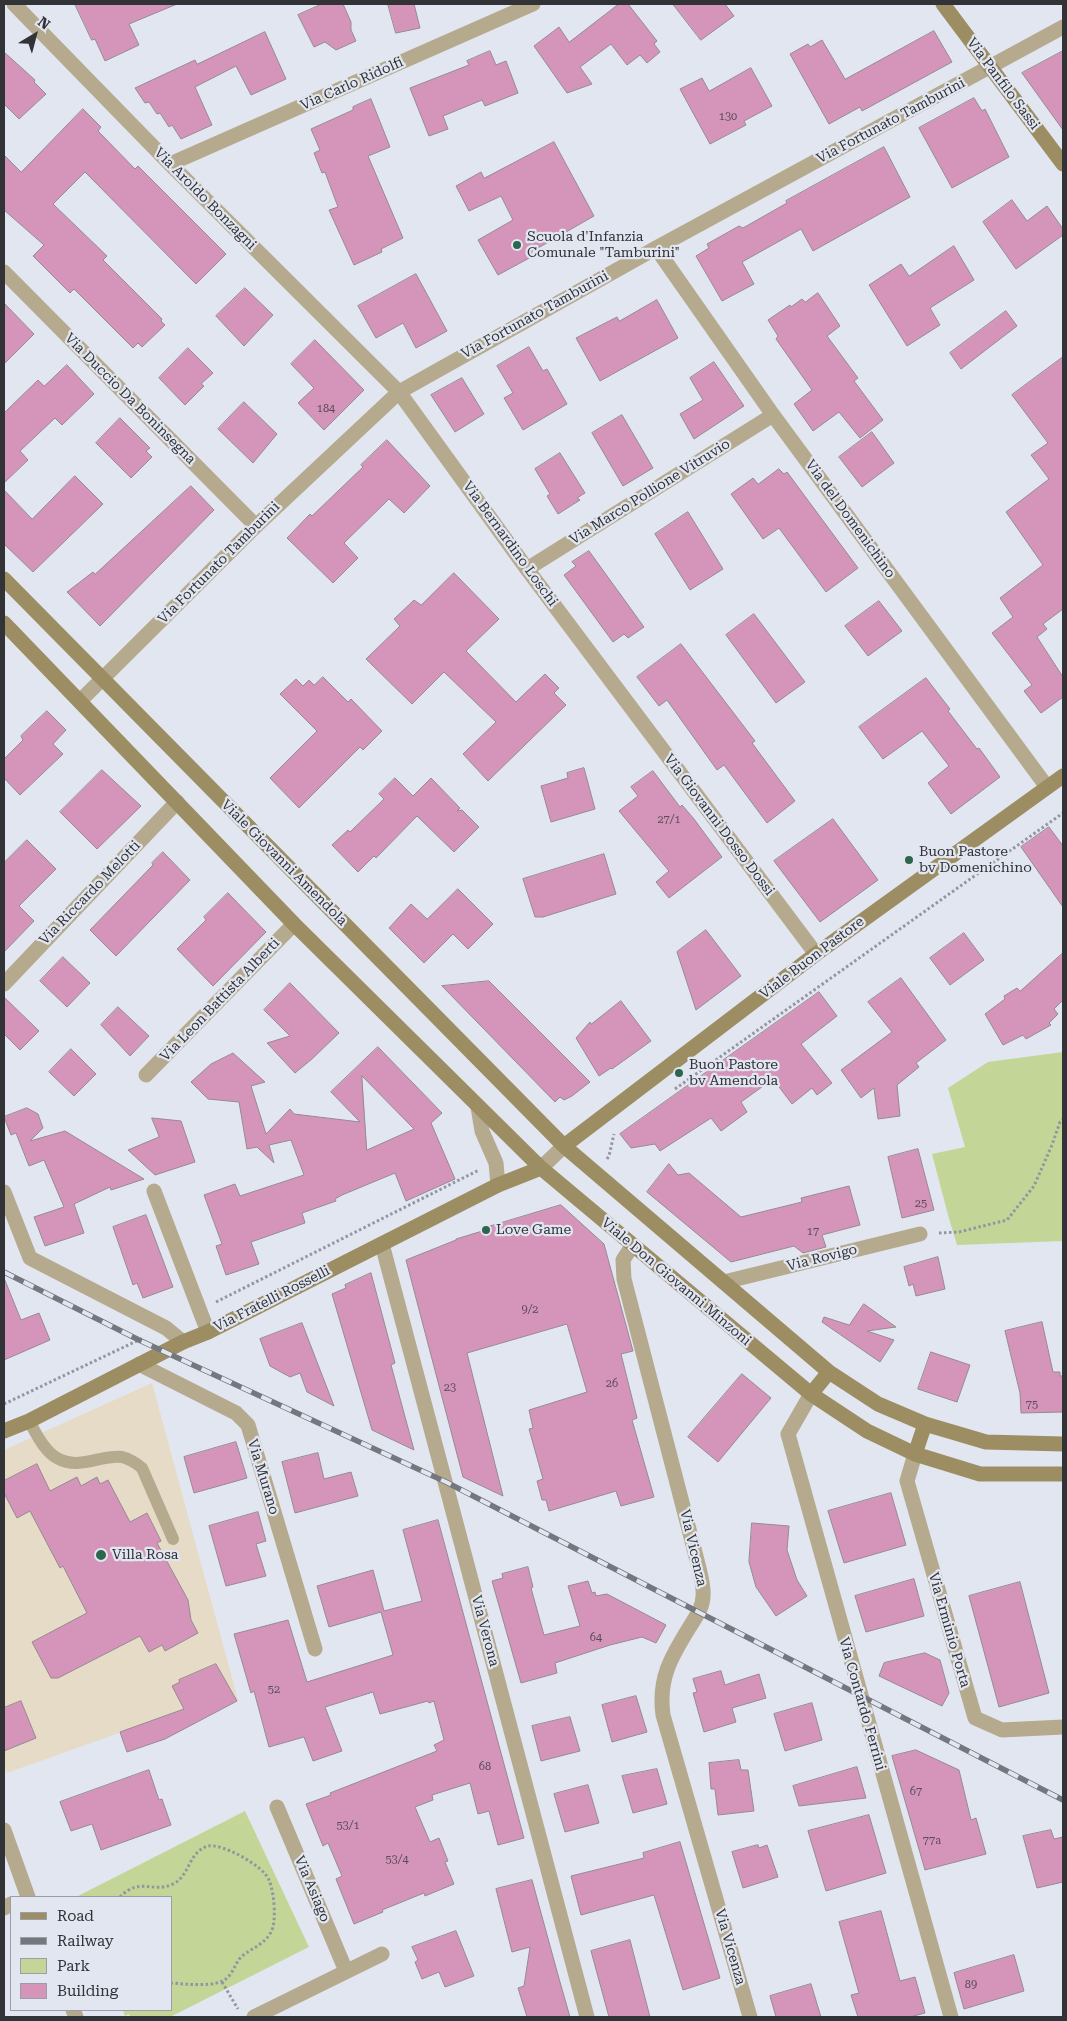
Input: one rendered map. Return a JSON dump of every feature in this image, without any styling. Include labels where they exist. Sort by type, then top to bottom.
[{"type":"main road","name":"Via Panfilo Sassi","points":[[943,4],[1063,164]]},
{"type":"main road","name":"Viale Giovanni Amendola","points":[[4,579],[564,1146]]},
{"type":"main road","points":[[4,624],[294,924],[541,1168]]},
{"type":"main road","name":"Viale Buon Pastore","points":[[564,1146],[816,954],[1063,776]]},
{"type":"main road","points":[[564,1146],[829,1372],[878,1404],[925,1424],[986,1442],[1063,1444]]},
{"type":"main road","name":"Via Fratelli Rosselli","points":[[4,1431],[29,1421],[183,1342],[208,1332],[498,1186],[541,1168]]},
{"type":"main road","name":"Viale Don Giovanni Minzoni","points":[[541,1168],[811,1394],[867,1431],[915,1454],[980,1474],[1063,1474]]},
{"type":"main road","points":[[811,1394],[829,1372]]},
{"type":"main road","points":[[915,1454],[925,1424]]},
{"type":"street","name":"Via Aroldo Bonzagni","points":[[14,4],[170,164],[399,392]]},
{"type":"street","name":"Via Carlo Ridolfi","points":[[170,164],[534,4]]},
{"type":"street","name":"Via Fortunato Tamburini","points":[[80,701],[256,526],[399,392],[656,248],[991,68],[1063,27]]},
{"type":"street","name":"Via del Domenichino","points":[[656,248],[773,415],[1047,787]]},
{"type":"street","name":"Via Duccio Da Boninsegna","points":[[4,272],[256,526]]},
{"type":"street","name":"Via Bernardino Loschi","points":[[399,392],[623,696]]},
{"type":"street","name":"Via Marco Pollione Vitruvio","points":[[528,569],[773,415]]},
{"type":"street","name":"Via Giovanni Dosso Dossi","points":[[623,696],[816,954]]},
{"type":"street","name":"Via Riccardo Melotti","points":[[4,984],[177,802]]},
{"type":"street","name":"Via Leon Battista Alberti","points":[[146,1075],[294,924]]},
{"type":"street","points":[[478,1107],[482,1131],[496,1163],[498,1186]]},
{"type":"street","points":[[541,1168],[564,1146]]},
{"type":"street","points":[[154,1191],[208,1332]]},
{"type":"street","points":[[4,1192],[30,1258],[166,1328],[183,1342]]},
{"type":"street","name":"Via Rovigo","points":[[724,1282],[920,1234]]},
{"type":"street","name":"Via Verona","points":[[382,1244],[587,2017]]},
{"type":"street","name":"Via Vicenza","points":[[632,1246],[623,1260],[624,1279],[700,1568],[703,1595],[698,1613],[679,1644],[664,1676],[661,1689],[663,1715],[750,2017]]},
{"type":"street","name":"Via Murano","points":[[140,1364],[236,1413],[248,1425],[315,1648]]},
{"type":"street","name":"Via Contardo Ferrini","points":[[811,1394],[788,1434],[951,2017]]},
{"type":"street","name":"Via Erminio Porta","points":[[915,1454],[907,1481],[975,1718],[1002,1730],[1063,1727]]},
{"type":"street","name":"Via Asiago","points":[[277,1807],[346,1971]]},
{"type":"street","points":[[4,1830],[27,1896]]},
{"type":"street","points":[[254,2017],[382,1954]]},
{"type":"lane","points":[[29,1421],[47,1449],[56,1458],[72,1463],[120,1457],[132,1461],[142,1468],[173,1539]]},
{"type":"path","points":[[674,1089],[1063,813]]},
{"type":"path","points":[[920,1234],[959,1232],[1007,1220],[1034,1186],[1060,1122],[1063,1119]]},
{"type":"path","points":[[596,1173],[609,1156],[614,1133],[620,1128]]},
{"type":"path","points":[[199,1311],[483,1168]]},
{"type":"path","points":[[4,1404],[166,1328]]},
{"type":"path","points":[[121,1896],[135,1886],[167,1887],[175,1884],[182,1877],[195,1853],[209,1846],[220,1846],[230,1851],[263,1871],[269,1879],[276,1921],[272,1932],[265,1941],[235,1964],[228,1977],[222,1982],[196,1985],[172,1983]]},
{"type":"path","points":[[222,1982],[238,2010]]},
{"type":"shaded area","name":"Villa Rosa","points":[[152,1383],[238,1700],[163,1740],[155,1720],[7,1773],[4,1765],[4,1450]]},
{"type":"green space","points":[[1063,1052],[1063,1241],[957,1245],[932,1154],[965,1147],[948,1088],[988,1062]]},
{"type":"green space","points":[[245,1811],[309,1947],[170,2017],[130,2017],[129,2014],[125,2016],[123,2011],[172,2011],[172,1896],[78,1896]]},
{"type":"building","points":[[75,4],[177,4],[129,24],[139,45],[105,61],[95,39],[92,40]]},
{"type":"building","points":[[322,4],[343,4],[351,22],[351,30],[356,41],[336,50],[325,42],[314,47],[298,15]]},
{"type":"building","points":[[388,4],[414,4],[420,28],[396,33]]},
{"type":"building","points":[[619,4],[628,4],[657,41],[654,44],[660,52],[647,63],[640,55],[627,65],[611,44],[580,67],[592,84],[567,93],[534,46],[559,27],[569,42]]},
{"type":"building","points":[[673,4],[725,4],[734,16],[701,40]]},
{"type":"building","points":[[934,31],[952,62],[862,111],[860,107],[829,124],[790,54],[808,44],[810,47],[822,40],[845,79]]},
{"type":"building","points":[[265,32],[286,79],[251,95],[236,66],[195,87],[212,125],[181,139],[172,125],[169,127],[160,113],[157,114],[149,102],[145,103],[135,88],[195,60],[197,64]]},
{"type":"building","points":[[490,51],[496,65],[506,61],[518,93],[485,106],[482,100],[443,116],[448,129],[429,136],[410,88],[469,65],[467,61]]},
{"type":"building","points":[[1063,51],[1063,130],[1022,73]]},
{"type":"building","points":[[4,52],[35,80],[34,82],[46,94],[19,119],[4,104]]},
{"type":"building","points":[[751,68],[772,106],[744,121],[746,125],[710,144],[680,89],[702,78],[709,91]]},
{"type":"building","points":[[974,98],[982,111],[985,109],[1009,157],[952,188],[919,128]]},
{"type":"building","points":[[371,99],[390,147],[368,156],[403,238],[381,249],[382,252],[354,265],[329,210],[338,207],[325,172],[322,173],[314,153],[320,150],[311,129],[353,110],[353,107]]},
{"type":"building","points":[[83,109],[101,127],[98,131],[135,169],[138,166],[226,254],[196,284],[85,172],[53,204],[107,256],[103,260],[162,319],[161,321],[165,325],[142,347],[138,343],[133,348],[74,289],[70,293],[33,256],[44,245],[4,210],[4,155],[21,172]]},
{"type":"building","points":[[554,142],[594,216],[531,252],[533,256],[498,275],[478,240],[513,220],[501,196],[469,211],[456,186],[481,172],[484,178]]},
{"type":"building","points":[[884,147],[910,197],[813,251],[801,229],[742,262],[754,284],[722,301],[696,256],[709,248],[707,244],[739,226],[743,228],[787,203],[786,201]]},
{"type":"building","points":[[1012,200],[1027,221],[1047,206],[1063,229],[1063,235],[1016,269],[983,222]]},
{"type":"building","points":[[954,246],[974,280],[930,308],[940,325],[907,346],[869,285],[901,264],[909,276]]},
{"type":"building","points":[[416,274],[447,331],[416,348],[403,323],[376,338],[358,306]]},
{"type":"building","points":[[245,288],[273,315],[244,346],[216,316]]},
{"type":"building","points":[[818,293],[840,326],[827,336],[858,378],[854,381],[883,420],[860,438],[839,412],[813,431],[794,404],[812,390],[776,339],[778,336],[768,320],[790,305],[791,307],[802,299],[805,302]]},
{"type":"building","points":[[657,300],[678,338],[600,381],[576,338],[617,317],[619,321]]},
{"type":"building","points":[[4,303],[34,334],[4,364]]},
{"type":"building","points":[[1006,311],[1017,326],[961,369],[950,353]]},
{"type":"building","points":[[315,340],[364,390],[324,430],[298,403],[314,388],[291,364]]},
{"type":"building","points":[[529,347],[543,371],[547,369],[567,404],[523,430],[504,398],[513,393],[497,366]]},
{"type":"building","points":[[188,348],[213,373],[201,384],[204,386],[185,405],[159,378]]},
{"type":"building","points":[[1063,357],[1063,609],[1043,624],[1047,629],[1037,637],[1063,677],[1063,697],[1041,713],[1024,691],[1032,685],[992,633],[1013,617],[1000,598],[1043,565],[1006,512],[1049,479],[1031,455],[1048,443],[1012,395]]},
{"type":"building","points":[[714,362],[744,406],[694,439],[680,414],[703,400],[690,378]]},
{"type":"building","points":[[67,365],[94,394],[62,425],[55,418],[20,451],[28,460],[4,483],[4,413],[38,380],[44,386]]},
{"type":"building","points":[[462,378],[484,414],[455,432],[431,395]]},
{"type":"building","points":[[244,402],[277,434],[253,463],[218,429]]},
{"type":"building","points":[[622,415],[653,468],[623,486],[592,433]]},
{"type":"building","points":[[120,418],[150,448],[146,451],[152,457],[131,478],[96,443]]},
{"type":"building","points":[[872,432],[894,463],[862,487],[839,457]]},
{"type":"building","points":[[387,440],[430,486],[404,513],[389,499],[344,543],[358,558],[333,583],[287,538],[310,514],[312,516],[363,467],[361,465]]},
{"type":"building","points":[[560,453],[585,493],[577,498],[580,500],[558,514],[547,496],[550,494],[535,469]]},
{"type":"building","points":[[779,469],[784,474],[787,472],[858,568],[826,592],[779,528],[763,539],[731,494],[753,478],[758,484]]},
{"type":"building","points":[[75,476],[103,504],[33,572],[4,544],[4,490],[32,519]]},
{"type":"building","points":[[191,486],[214,510],[100,626],[67,592],[93,572],[95,574]]},
{"type":"building","points":[[688,512],[723,569],[690,590],[655,534]]},
{"type":"building","points":[[589,551],[644,627],[628,638],[624,634],[613,642],[564,575],[576,566],[572,562]]},
{"type":"building","points":[[454,573],[499,619],[466,651],[516,702],[545,674],[559,688],[554,693],[566,705],[488,781],[463,754],[496,722],[444,672],[412,704],[366,659],[400,626],[394,619],[414,600],[421,605]]},
{"type":"building","points":[[879,601],[902,631],[868,656],[845,626]]},
{"type":"building","points":[[754,614],[805,682],[776,703],[726,635]]},
{"type":"building","points":[[681,644],[755,741],[752,743],[795,801],[767,823],[724,765],[717,770],[667,700],[659,706],[637,677]]},
{"type":"building","points":[[323,677],[348,702],[351,699],[382,731],[363,750],[360,747],[299,808],[270,778],[317,731],[280,694],[296,679],[303,686],[309,680],[314,685]]},
{"type":"building","points":[[926,678],[950,709],[948,711],[1000,777],[951,814],[928,783],[949,766],[922,731],[883,759],[859,727]]},
{"type":"building","points":[[47,711],[66,730],[53,744],[63,754],[20,795],[4,778],[4,759],[23,740],[21,736]]},
{"type":"building","points":[[584,768],[595,809],[551,822],[541,786],[568,778],[567,773]]},
{"type":"building","points":[[102,770],[141,806],[97,849],[60,812]]},
{"type":"building","points":[[653,771],[680,807],[682,805],[694,819],[722,857],[669,898],[656,882],[669,871],[619,811],[638,796],[631,787]]},
{"type":"building","points":[[395,778],[413,796],[431,778],[460,808],[457,811],[462,810],[479,827],[454,852],[417,816],[376,858],[374,856],[358,872],[332,845],[348,830],[350,832],[384,799],[379,794]]},
{"type":"building","points":[[833,819],[878,880],[820,922],[774,861]]},
{"type":"building","points":[[1049,827],[1063,846],[1063,907],[1021,847]]},
{"type":"building","points":[[27,840],[56,869],[19,906],[34,921],[4,952],[4,863]]},
{"type":"building","points":[[163,852],[190,880],[116,956],[90,930],[153,865],[152,863]]},
{"type":"building","points":[[604,854],[616,894],[543,917],[535,917],[523,879]]},
{"type":"building","points":[[458,889],[493,924],[468,949],[453,934],[424,963],[389,928],[411,904],[427,919]]},
{"type":"building","points":[[228,893],[266,932],[213,986],[177,949],[206,920],[204,917]]},
{"type":"building","points":[[706,930],[741,976],[696,1010],[677,952]]},
{"type":"building","points":[[964,933],[984,960],[950,985],[930,958]]},
{"type":"building","points":[[1063,953],[1063,1000],[1054,1009],[1058,1014],[1049,1023],[1051,1025],[1026,1039],[1023,1035],[1003,1045],[985,1014],[1005,999],[1004,996],[1017,988],[1020,991]]},
{"type":"building","points":[[63,957],[90,983],[67,1007],[40,981]]},
{"type":"building","points":[[901,978],[946,1040],[916,1063],[919,1067],[897,1085],[900,1116],[878,1119],[874,1088],[861,1098],[841,1070],[892,1032],[868,1002]]},
{"type":"building","points":[[489,981],[590,1082],[572,1096],[564,1100],[560,1097],[555,1102],[442,986]]},
{"type":"building","points":[[290,983],[339,1033],[295,1073],[267,1043],[290,1036],[264,1010]]},
{"type":"building","points":[[819,992],[837,1016],[801,1044],[832,1083],[817,1095],[812,1088],[792,1104],[773,1079],[741,1102],[747,1112],[721,1131],[711,1118],[660,1151],[655,1144],[631,1148],[620,1134]]},
{"type":"building","points":[[4,997],[39,1031],[20,1050],[4,1034]]},
{"type":"building","points":[[621,1001],[651,1041],[599,1076],[576,1038],[590,1022],[591,1024]]},
{"type":"building","points":[[118,1007],[149,1036],[130,1056],[101,1025]]},
{"type":"building","points":[[378,1047],[442,1113],[431,1123],[455,1179],[406,1201],[395,1173],[342,1195],[335,1199],[336,1201],[302,1213],[305,1223],[251,1242],[259,1264],[226,1275],[216,1246],[222,1244],[204,1195],[235,1184],[240,1196],[304,1175],[291,1140],[269,1145],[274,1163],[257,1147],[247,1149],[239,1102],[208,1099],[191,1082],[211,1064],[233,1053],[265,1082],[251,1086],[266,1134],[290,1109],[294,1114],[360,1122],[331,1092]],"holes":[[[362,1076],[414,1129],[367,1150]]]},
{"type":"building","points":[[71,1049],[96,1074],[74,1096],[49,1072]]},
{"type":"building","points":[[27,1108],[38,1114],[43,1128],[30,1141],[65,1131],[144,1179],[111,1190],[110,1187],[74,1204],[84,1233],[45,1246],[34,1217],[64,1207],[44,1160],[29,1166],[16,1133],[11,1135],[4,1117]]},
{"type":"building","points":[[152,1118],[181,1121],[195,1162],[155,1175],[128,1150],[159,1137]]},
{"type":"building","points":[[918,1149],[934,1210],[902,1218],[888,1157]]},
{"type":"building","points":[[669,1164],[678,1175],[689,1173],[741,1217],[802,1202],[801,1198],[849,1186],[860,1225],[822,1235],[826,1247],[803,1253],[794,1246],[731,1262],[647,1192]]},
{"type":"building","points":[[561,1205],[604,1244],[633,1351],[621,1354],[637,1418],[632,1420],[654,1497],[621,1506],[616,1491],[549,1511],[546,1500],[542,1500],[537,1481],[543,1479],[529,1429],[533,1428],[529,1410],[587,1392],[567,1324],[467,1353],[503,1496],[463,1477],[406,1260],[456,1239],[489,1229],[488,1227]]},
{"type":"building","points":[[146,1215],[173,1287],[143,1298],[137,1283],[133,1285],[113,1227]]},
{"type":"building","points":[[938,1257],[945,1289],[916,1296],[913,1284],[909,1286],[904,1267]]},
{"type":"building","points":[[371,1273],[395,1363],[391,1365],[414,1450],[372,1430],[332,1294],[346,1288],[345,1285]]},
{"type":"building","points":[[4,1278],[21,1320],[39,1313],[50,1340],[4,1360]]},
{"type":"building","points":[[864,1304],[896,1327],[867,1331],[894,1340],[880,1362],[822,1322],[824,1317],[849,1325]]},
{"type":"building","points":[[1042,1322],[1053,1372],[1060,1372],[1060,1376],[1063,1376],[1063,1412],[1021,1413],[1020,1393],[1005,1331]]},
{"type":"building","points":[[302,1323],[334,1406],[307,1392],[300,1373],[290,1377],[270,1366],[260,1339]]},
{"type":"building","points":[[931,1352],[970,1365],[957,1402],[918,1389]]},
{"type":"building","points":[[742,1374],[771,1398],[718,1462],[688,1437]]},
{"type":"building","points":[[236,1442],[247,1478],[194,1493],[184,1457]]},
{"type":"building","points":[[318,1453],[324,1479],[351,1472],[358,1496],[295,1513],[282,1462]]},
{"type":"building","points":[[37,1464],[50,1491],[77,1477],[81,1486],[97,1477],[100,1484],[108,1480],[130,1522],[147,1513],[161,1541],[157,1543],[188,1600],[191,1620],[198,1633],[165,1651],[162,1645],[149,1652],[140,1636],[58,1678],[51,1678],[32,1642],[87,1613],[63,1566],[60,1568],[30,1511],[17,1518],[4,1493],[4,1481]]},
{"type":"building","points":[[891,1493],[906,1545],[844,1563],[828,1511]]},
{"type":"building","points":[[258,1512],[266,1541],[256,1544],[266,1576],[226,1586],[209,1526]]},
{"type":"building","points":[[438,1520],[524,1838],[498,1845],[489,1811],[478,1814],[470,1783],[432,1795],[433,1800],[415,1807],[430,1842],[439,1838],[448,1861],[445,1862],[454,1884],[425,1896],[424,1893],[354,1924],[336,1879],[342,1876],[328,1843],[323,1846],[306,1804],[437,1751],[434,1745],[444,1740],[434,1701],[380,1714],[373,1692],[325,1707],[342,1751],[313,1761],[304,1737],[269,1747],[254,1691],[251,1693],[234,1634],[288,1620],[307,1682],[393,1655],[381,1612],[329,1627],[317,1586],[373,1570],[384,1611],[422,1601],[403,1530]]},
{"type":"building","points":[[752,1523],[789,1526],[787,1550],[797,1580],[807,1596],[776,1616],[756,1587],[749,1562]]},
{"type":"building","points":[[528,1567],[533,1587],[531,1588],[544,1635],[580,1626],[568,1586],[588,1581],[592,1593],[595,1592],[596,1596],[607,1594],[666,1625],[656,1643],[642,1637],[610,1645],[555,1663],[557,1673],[521,1683],[492,1581],[503,1578],[502,1574]]},
{"type":"building","points":[[914,1579],[924,1616],[866,1632],[855,1596]]},
{"type":"building","points":[[1020,1582],[1049,1693],[999,1707],[969,1596]]},
{"type":"building","points":[[925,1653],[940,1660],[949,1693],[942,1706],[879,1676],[884,1663]]},
{"type":"building","points":[[216,1664],[237,1701],[165,1739],[127,1752],[120,1732],[184,1709],[172,1686],[180,1682],[179,1680]]},
{"type":"building","points":[[721,1671],[725,1685],[759,1674],[766,1698],[732,1708],[736,1722],[704,1732],[693,1693],[697,1692],[693,1679]]},
{"type":"building","points":[[636,1696],[647,1732],[612,1742],[602,1705]]},
{"type":"building","points":[[21,1701],[36,1738],[4,1751],[4,1708]]},
{"type":"building","points":[[812,1703],[822,1740],[785,1751],[774,1714]]},
{"type":"building","points":[[570,1717],[580,1751],[541,1761],[532,1726]]},
{"type":"building","points":[[916,1750],[959,1770],[971,1820],[976,1818],[986,1854],[925,1870],[892,1756]]},
{"type":"building","points":[[739,1760],[741,1770],[748,1770],[754,1811],[718,1815],[715,1789],[711,1789],[709,1763]]},
{"type":"building","points":[[857,1767],[866,1798],[799,1806],[793,1786]]},
{"type":"building","points":[[657,1769],[667,1804],[633,1813],[622,1776]]},
{"type":"building","points":[[149,1770],[159,1800],[162,1799],[171,1825],[101,1850],[92,1824],[71,1831],[60,1802]]},
{"type":"building","points":[[588,1785],[599,1823],[565,1832],[554,1794]]},
{"type":"building","points":[[869,1815],[886,1873],[826,1891],[808,1831]]},
{"type":"building","points":[[1051,1830],[1054,1839],[1063,1837],[1063,1882],[1037,1888],[1023,1836]]},
{"type":"building","points":[[680,1842],[720,1978],[683,1990],[654,1895],[581,1915],[571,1876],[644,1858],[643,1853]]},
{"type":"building","points":[[758,1845],[759,1848],[767,1845],[778,1877],[743,1888],[732,1852]]},
{"type":"building","points":[[532,1880],[570,2017],[527,2017],[518,1988],[524,1986],[530,1947],[512,1952],[496,1889]]},
{"type":"building","points":[[881,1911],[900,1981],[915,1977],[925,2013],[910,2017],[858,2017],[851,1995],[859,1993],[839,1922]]},
{"type":"building","points":[[456,1931],[474,1976],[445,1987],[439,1972],[422,1979],[415,1962],[418,1960],[412,1947]]},
{"type":"building","points":[[630,1940],[650,2017],[609,2017],[591,1951]]},
{"type":"building","points":[[1014,1955],[1024,1991],[964,2009],[954,1973]]},
{"type":"building","points":[[811,1984],[821,2017],[776,2017],[770,1996]]},
{"type":"railway","points":[[4,1272],[139,1340],[446,1482],[1063,1800]]},
{"type":"place","name":"Scuola d'Infanzia Comunale \"Tamburini\"","points":[[517,245]]},
{"type":"place","name":"Buon Pastore bv Domenichino","points":[[909,860]]},
{"type":"place","name":"Buon Pastore bv Amendola","points":[[679,1073]]},
{"type":"place","name":"Love Game","points":[[486,1230]]},
{"type":"place","name":"Villa Rosa","points":[[101,1555]]}]
